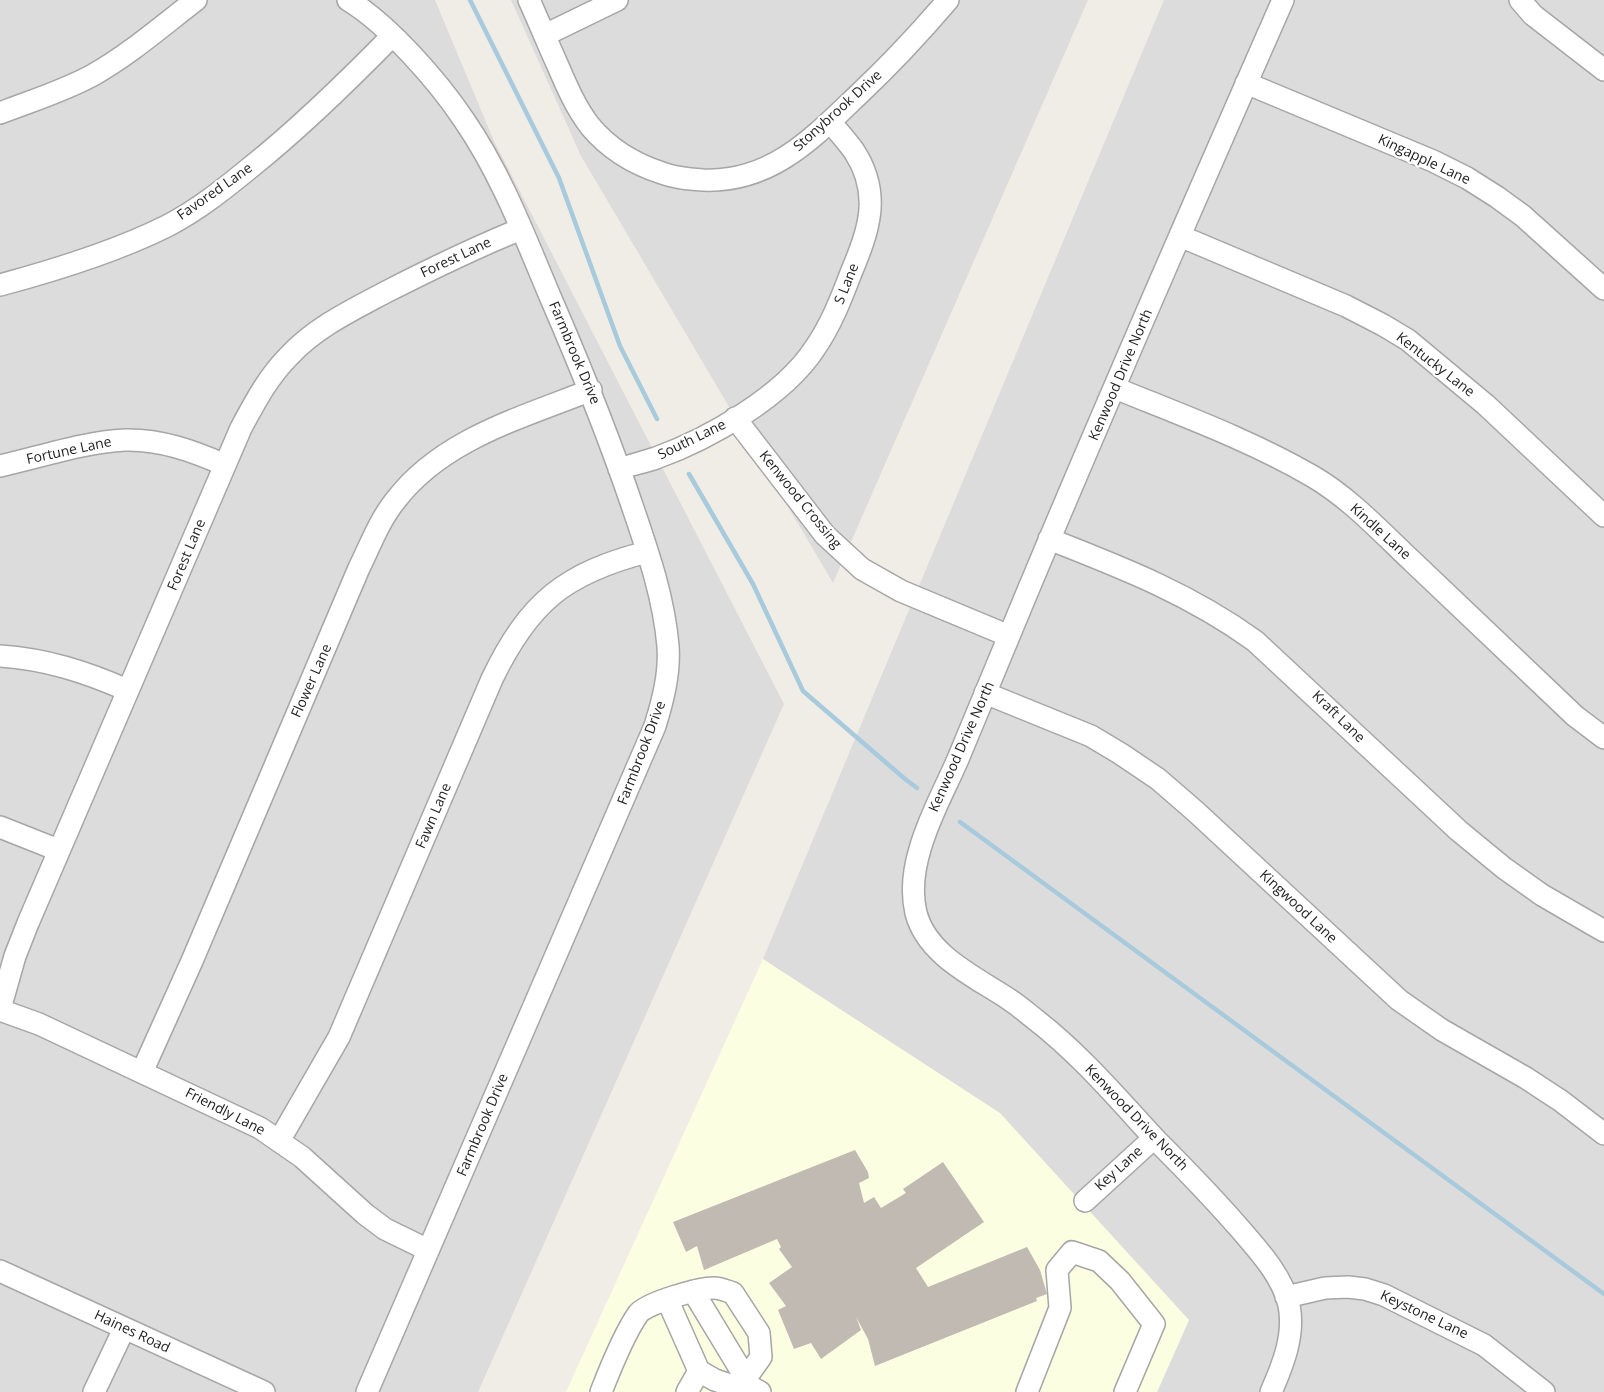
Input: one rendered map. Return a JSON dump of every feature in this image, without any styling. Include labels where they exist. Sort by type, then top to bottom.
[{"type":"street","points":[[0,113],[56,92],[91,76],[126,55],[196,0]]},
{"type":"street","name":"Farmbrook Drive","points":[[348,0],[369,15],[392,36],[432,78],[465,120],[505,194],[590,390],[619,468],[658,584],[665,619],[668,649],[667,678],[655,726],[368,1392]]},
{"type":"street","name":"Stonybrook Drive","points":[[529,0],[573,99],[590,125],[604,141],[626,157],[646,168],[686,179],[715,180],[732,179],[753,174],[776,164],[796,150],[830,122],[882,73],[948,0]]},
{"type":"street","points":[[545,35],[617,0]]},
{"type":"street","name":"Kenwood Drive North","points":[[1271,1392],[1283,1362],[1288,1341],[1290,1309],[1280,1282],[1265,1259],[1215,1201],[1072,1052],[1011,1001],[978,980],[937,949],[921,927],[916,914],[913,896],[914,875],[919,852],[930,820],[1049,539],[1283,0]]},
{"type":"street","points":[[1520,0],[1533,15],[1604,70]]},
{"type":"street","name":"Favored Lane","points":[[0,286],[86,258],[142,237],[196,209],[222,191],[274,148],[362,67],[392,36]]},
{"type":"street","name":"Kingapple Lane","points":[[1246,83],[1434,161],[1467,178],[1498,197],[1523,216],[1604,289]]},
{"type":"street","name":"S Lane","points":[[735,418],[781,386],[814,350],[825,333],[840,301],[865,239],[870,215],[871,197],[869,181],[863,166],[853,150],[830,122]]},
{"type":"street","name":"Forest Lane","points":[[0,1009],[28,923],[58,850],[241,428],[257,398],[273,374],[307,339],[341,316],[432,268],[521,228]]},
{"type":"street","name":"Kentucky Lane","points":[[1180,236],[1346,306],[1408,340],[1486,405],[1604,516]]},
{"type":"street","name":"Kindle Lane","points":[[1115,388],[1272,455],[1313,476],[1334,491],[1432,579],[1575,716],[1604,738]]},
{"type":"street","name":"Flower Lane","points":[[142,1072],[192,961],[359,568],[384,516],[395,500],[418,476],[434,461],[453,448],[510,422],[590,390]]},
{"type":"street","name":"South Lane","points":[[619,468],[655,459],[679,449],[708,435],[735,418]]},
{"type":"street","name":"Kenwood Crossing","points":[[735,418],[825,535],[862,569],[901,591],[1009,636]]},
{"type":"street","name":"Fortune Lane","points":[[0,466],[93,445],[126,440],[176,446],[225,465]]},
{"type":"street","name":"Kraft Lane","points":[[1049,539],[1151,581],[1195,602],[1227,621],[1255,641],[1421,797],[1474,844],[1542,895],[1604,930]]},
{"type":"street","name":"Fawn Lane","points":[[280,1140],[339,1037],[492,679],[518,632],[544,600],[584,574],[623,558],[648,552]]},
{"type":"street","points":[[0,656],[45,661],[72,668],[127,690]]},
{"type":"street","name":"Kingwood Lane","points":[[985,693],[1091,736],[1158,779],[1399,1000],[1442,1030],[1526,1078],[1561,1101],[1604,1134]]},
{"type":"street","points":[[0,827],[58,850]]},
{"type":"street","name":"Friendly Lane","points":[[0,1009],[39,1024],[241,1118],[280,1140],[302,1157],[365,1214],[386,1229],[428,1250]]},
{"type":"street","name":"Key Lane","points":[[1084,1200],[1154,1138]]},
{"type":"street","points":[[1027,1392],[1060,1308],[1058,1270],[1072,1252],[1099,1261],[1120,1281],[1154,1324],[1125,1392]]},
{"type":"street","name":"Haines Road","points":[[0,1272],[264,1392]]},
{"type":"street","name":"Keystone Lane","points":[[1286,1297],[1325,1288],[1348,1287],[1365,1289],[1384,1295],[1408,1305],[1484,1345],[1544,1392]]},
{"type":"street","points":[[602,1392],[624,1340],[639,1312],[667,1299],[693,1291],[715,1288],[733,1293],[759,1333],[761,1357],[743,1387]]},
{"type":"street","points":[[693,1291],[743,1387]]},
{"type":"street","points":[[667,1299],[698,1370],[715,1380],[743,1387]]},
{"type":"street","points":[[94,1392],[124,1329]]},
{"type":"street","points":[[687,1392],[698,1370]]},
{"type":"shaded area","points":[[0,0],[435,0],[494,141],[784,704],[478,1392],[0,1392]]},
{"type":"shaded area","points":[[511,0],[1088,0],[833,583],[581,156]]},
{"type":"shaded area","points":[[1164,0],[1604,0],[1604,1392],[1157,1392],[1189,1320],[763,959]]},
{"type":"shaded area","points":[[763,959],[1000,1113],[1189,1320],[1157,1392],[566,1392]]},
{"type":"building","points":[[855,1150],[868,1172],[869,1178],[859,1183],[864,1203],[874,1197],[881,1208],[906,1193],[903,1189],[943,1162],[984,1222],[916,1268],[928,1287],[1027,1247],[1040,1270],[1047,1294],[1036,1298],[1037,1301],[875,1366],[868,1339],[856,1317],[861,1330],[821,1359],[811,1343],[794,1349],[778,1310],[786,1306],[769,1283],[792,1267],[779,1249],[781,1247],[777,1239],[704,1270],[697,1246],[686,1252],[673,1222]]},
{"type":"waterway","points":[[470,0],[559,178],[620,346],[657,419]]},
{"type":"waterway","points":[[689,474],[753,584],[803,691],[917,788]]},
{"type":"waterway","points":[[960,822],[1604,1294]]}]
